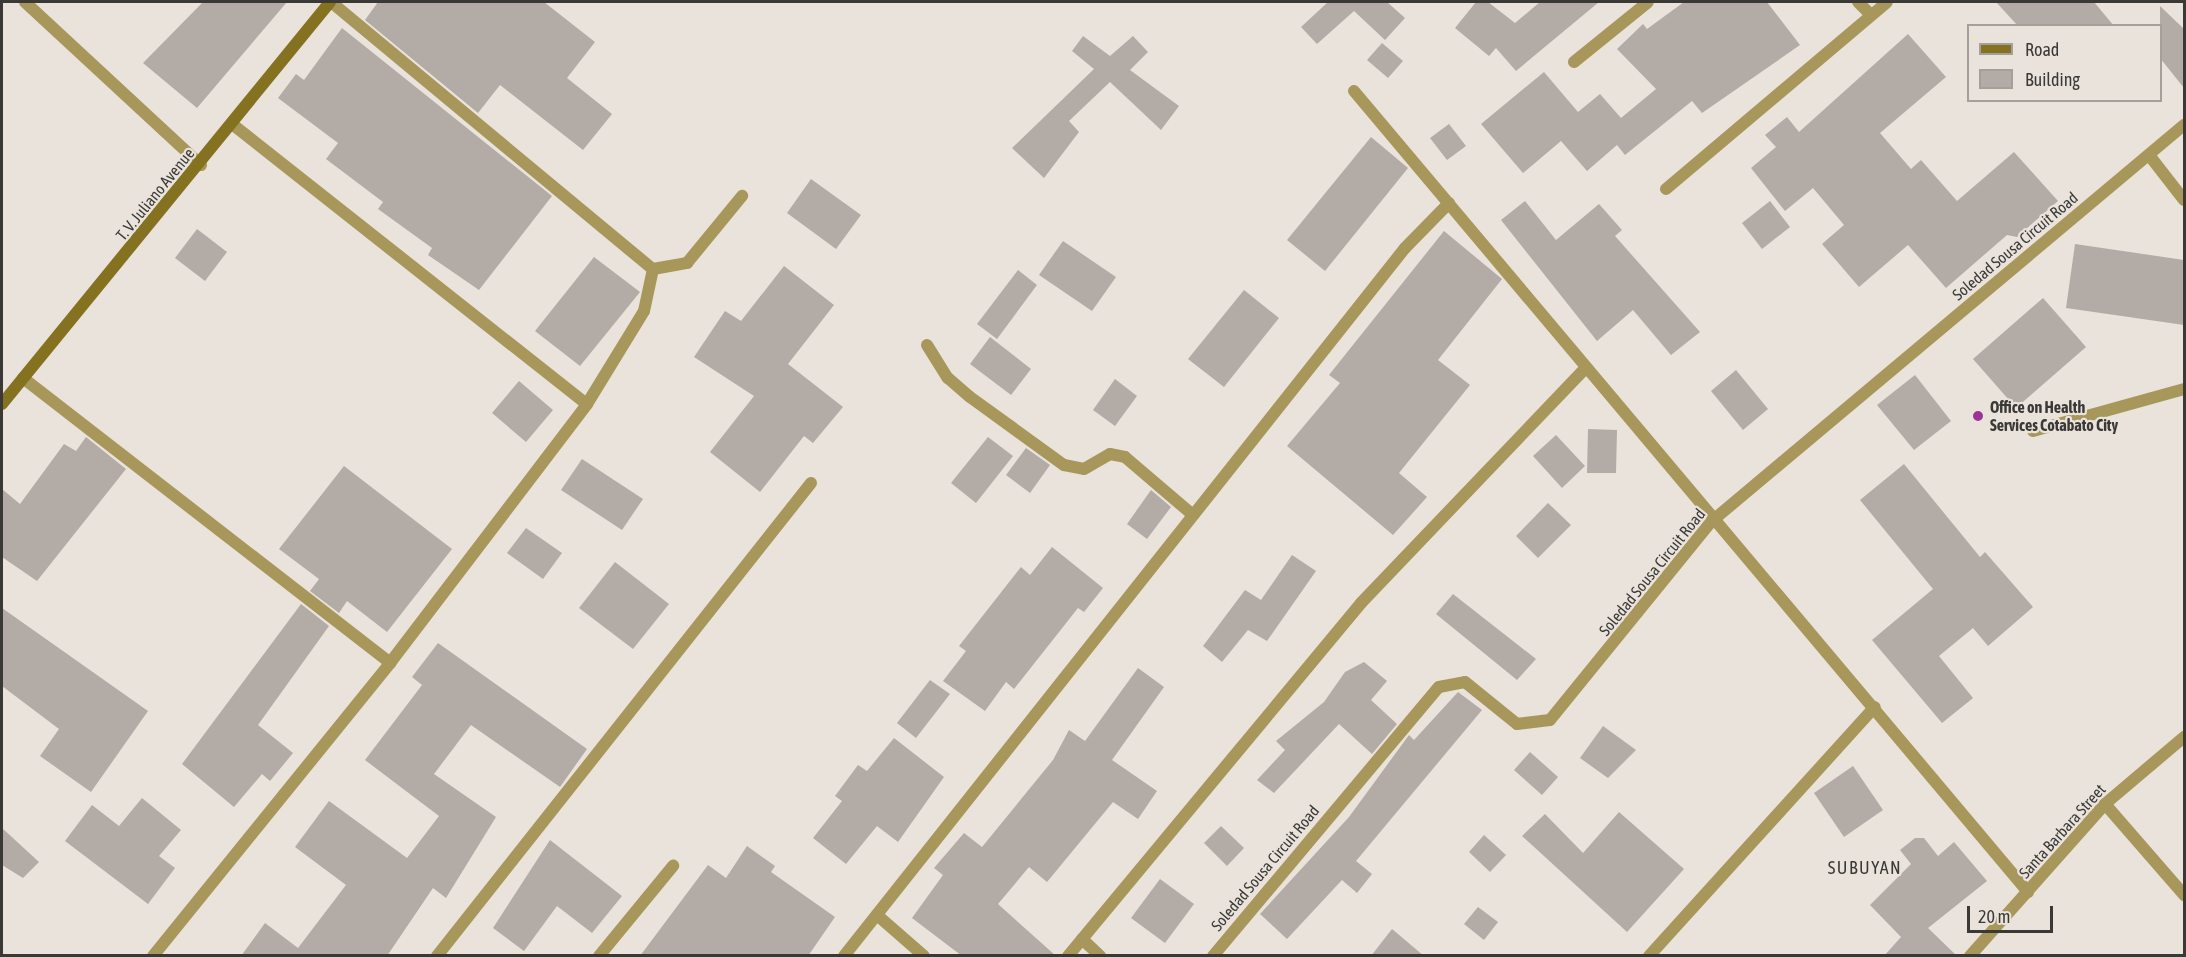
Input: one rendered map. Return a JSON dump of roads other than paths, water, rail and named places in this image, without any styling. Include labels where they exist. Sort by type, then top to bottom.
[{"type":"main road","name":"T. V. Juliano Avenue","points":[[2,404],[201,165],[331,2]]},
{"type":"street","points":[[25,2],[201,165]]},
{"type":"street","points":[[331,2],[653,269],[687,263],[742,196]]},
{"type":"street","points":[[1574,62],[1648,2]]},
{"type":"street","points":[[1858,2],[1870,15]]},
{"type":"street","points":[[1666,189],[1887,2]]},
{"type":"street","points":[[1354,91],[1585,369],[1713,521],[1875,707],[2028,892]]},
{"type":"street","points":[[232,124],[586,404]]},
{"type":"street","name":"Soledad Sousa Circuit Road","points":[[1213,956],[1439,687],[1466,682],[1517,724],[1550,720],[1713,521],[2184,124]]},
{"type":"street","points":[[2149,155],[2184,200]]},
{"type":"street","points":[[844,956],[1405,248],[1449,203]]},
{"type":"street","points":[[153,956],[390,663],[586,404],[644,311],[653,269]]},
{"type":"street","points":[[927,345],[935,362],[970,397],[1064,465],[1084,469],[1110,454],[1125,457],[1193,516]]},
{"type":"street","points":[[1068,956],[1361,603],[1585,369]]},
{"type":"street","points":[[23,378],[390,663]]},
{"type":"street","points":[[2033,431],[2184,389]]},
{"type":"street","points":[[437,956],[812,483]]},
{"type":"street","points":[[1649,956],[1875,707]]},
{"type":"street","name":"Santa Barbara Street","points":[[1974,954],[2105,804],[2184,737]]},
{"type":"street","points":[[2105,804],[2184,895]]},
{"type":"street","points":[[599,956],[673,866]]},
{"type":"street","points":[[877,915],[924,956]]},
{"type":"street","points":[[1082,939],[1100,956]]},
{"type":"place","name":"Office on Health Services Cotabato City","points":[[1978,416]]},
{"type":"district","name":"SUBUYAN","points":[[1865,868]]}]
